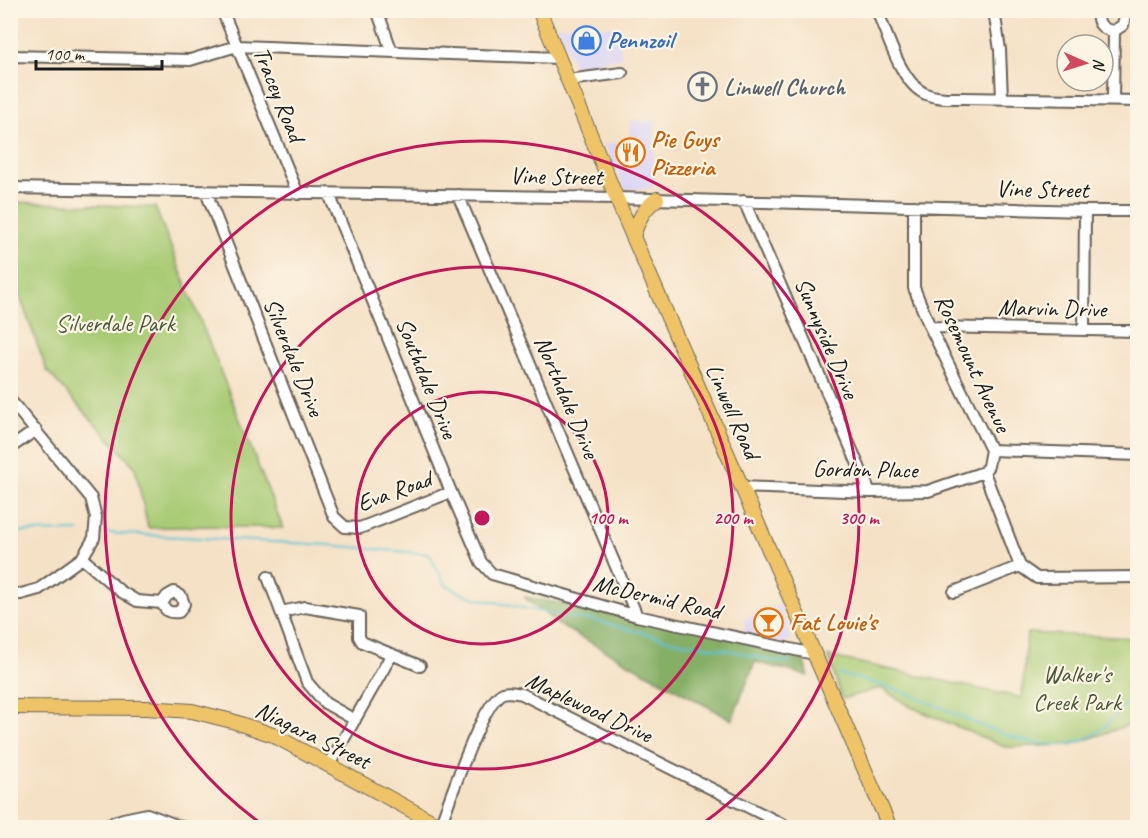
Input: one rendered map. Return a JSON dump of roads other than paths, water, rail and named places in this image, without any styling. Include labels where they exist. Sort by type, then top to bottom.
[{"type":"main road","name":"Linwell Road","points":[[539,10],[616,198],[890,828]]},
{"type":"main road","points":[[633,237],[644,210],[657,199]]},
{"type":"main road","name":"Niagara Street","points":[[10,707],[146,708],[192,711],[273,735],[442,826]]},
{"type":"street","name":"Tracey Road","points":[[222,10],[297,194]]},
{"type":"street","points":[[377,10],[392,52]]},
{"type":"street","points":[[877,10],[909,82],[925,94],[939,97],[1137,101]]},
{"type":"street","points":[[994,10],[1000,50],[1002,98]]},
{"type":"street","points":[[1099,10],[1097,16],[1099,24],[1106,30],[1114,31],[1119,29],[1125,21],[1124,10]]},
{"type":"street","points":[[1113,100],[1114,31]]},
{"type":"street","points":[[10,56],[190,60],[237,46],[558,58]]},
{"type":"street","points":[[568,80],[621,73]]},
{"type":"street","name":"Vine Street","points":[[10,188],[616,198],[1137,211]]},
{"type":"street","name":"Silverdale Drive","points":[[206,192],[334,516],[345,527],[352,528]]},
{"type":"street","name":"Southdale Drive","points":[[329,194],[481,562],[492,574]]},
{"type":"street","name":"Northdale Drive","points":[[458,195],[637,616]]},
{"type":"street","name":"Sunnyside Drive","points":[[744,201],[870,492]]},
{"type":"street","name":"Rosemount Avenue","points":[[914,206],[914,288],[930,327],[991,450],[988,466],[984,472]]},
{"type":"street","points":[[1084,330],[1085,211]]},
{"type":"street","name":"Marvin Drive","points":[[930,327],[1137,331]]},
{"type":"street","points":[[10,400],[91,498],[96,517],[94,538],[82,558],[39,589],[21,594],[10,594]]},
{"type":"street","points":[[10,448],[36,430]]},
{"type":"street","points":[[991,450],[1137,455]]},
{"type":"street","points":[[984,472],[1020,566],[1037,578],[1137,577]]},
{"type":"street","name":"Gordon Place","points":[[742,487],[870,492],[928,491],[984,472]]},
{"type":"street","name":"Eva Road","points":[[352,528],[360,528],[451,492]]},
{"type":"street","points":[[82,558],[120,591],[137,601],[162,603]]},
{"type":"street","points":[[954,592],[1020,566]]},
{"type":"street","name":"McDermid Road","points":[[492,574],[637,616],[814,654]]},
{"type":"street","points":[[267,577],[307,682],[325,703],[355,720]]},
{"type":"street","points":[[281,612],[306,608],[359,616],[359,637],[362,642],[420,666]]},
{"type":"street","points":[[329,765],[392,654]]},
{"type":"street","name":"Maplewood Drive","points":[[442,826],[479,725],[496,697],[510,692],[522,694],[790,828]]},
{"type":"street","points":[[97,828],[147,814],[184,828]]},
{"type":"waterway","points":[[10,532],[79,531]]},
{"type":"waterway","points":[[106,533],[329,545],[429,554],[446,585],[476,598],[567,617],[593,620],[674,641],[774,661],[791,662]]},
{"type":"waterway","points":[[839,674],[908,693],[1000,733],[1045,744],[1067,744],[1086,739],[1102,729],[1138,690]]},
{"type":"place","name":"Pennzoil","points":[[586,40]]},
{"type":"place","name":"Linwell Church","points":[[703,87]]},
{"type":"place","name":"Pie Guys Pizzeria","points":[[630,153]]},
{"type":"place","name":"Fat Louie's","points":[[769,622]]},
{"type":"park label","name":"Silverdale Park","points":[[115,323]]},
{"type":"park label","name":"Walker's Creek Park","points":[[1077,688]]}]
